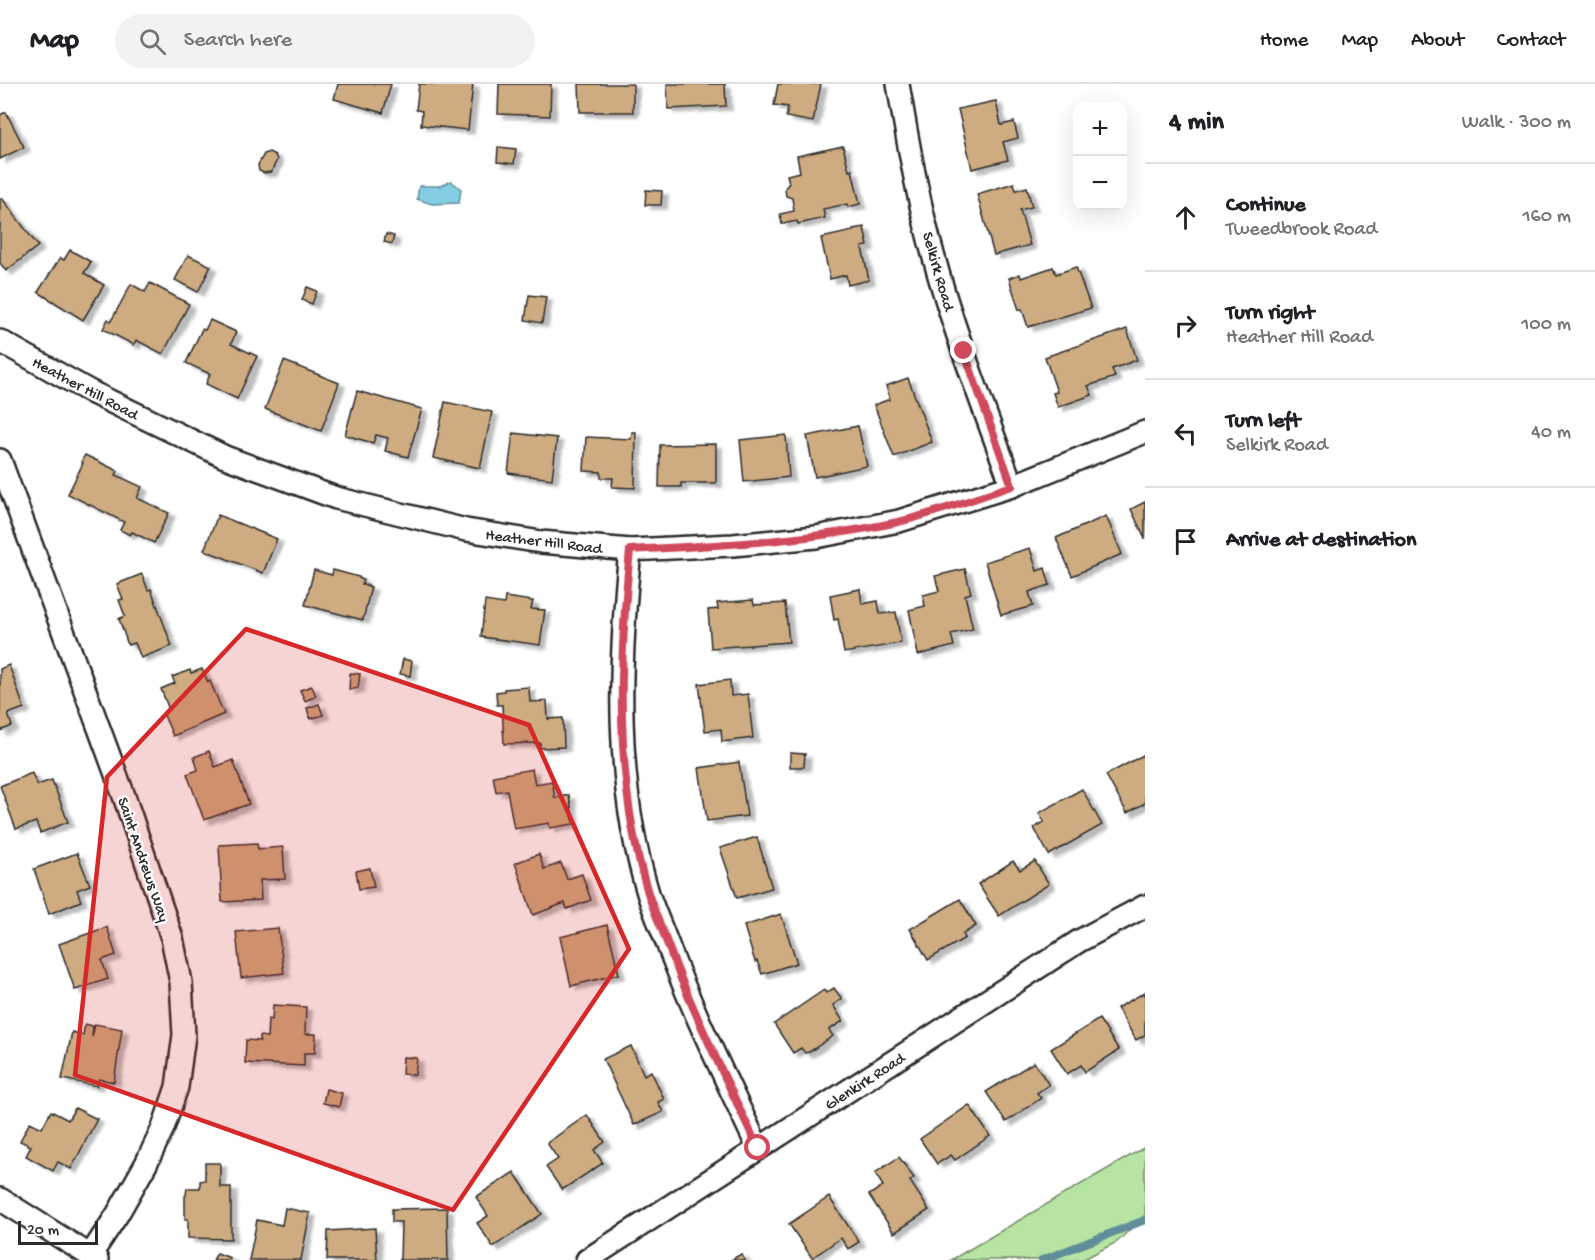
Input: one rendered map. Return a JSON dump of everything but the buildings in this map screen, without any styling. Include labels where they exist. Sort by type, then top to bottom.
[{"type":"street","name":"Selkirk Road","points":[[898,84],[912,162],[934,258],[1012,486]]},
{"type":"street","name":"Heather Hill Road","points":[[0,341],[91,392],[225,456],[336,498],[466,530],[541,542],[630,550],[734,545],[816,537],[900,521],[1012,486],[1145,432]]},
{"type":"street","name":"Saint Andrews Way","points":[[0,460],[124,796],[172,938],[182,982],[184,1035],[177,1087],[163,1128],[146,1164],[94,1258]]},
{"type":"street","points":[[630,550],[624,616],[622,683],[623,762],[632,823],[648,893],[683,986],[758,1148]]},
{"type":"street","name":"Glenkirk Road","points":[[587,1260],[1079,941],[1145,906]]},
{"type":"street","points":[[0,1199],[94,1258]]},
{"type":"highlighted area","points":[[246,629],[529,725],[629,949],[453,1210],[75,1075],[107,777]]},
{"type":"green space","points":[[1145,1147],[1145,1215],[1117,1242],[1082,1260],[951,1260]]},
{"type":"water","points":[[451,181],[461,189],[459,203],[432,204],[417,199],[419,186],[440,186]]},
{"type":"waterway","points":[[1042,1260],[1145,1220]]},
{"type":"route","points":[[758,1148],[683,986],[648,893],[632,823],[623,762],[622,683],[624,616],[630,550],[734,545],[816,537],[900,521],[1012,486],[964,351]]}]
